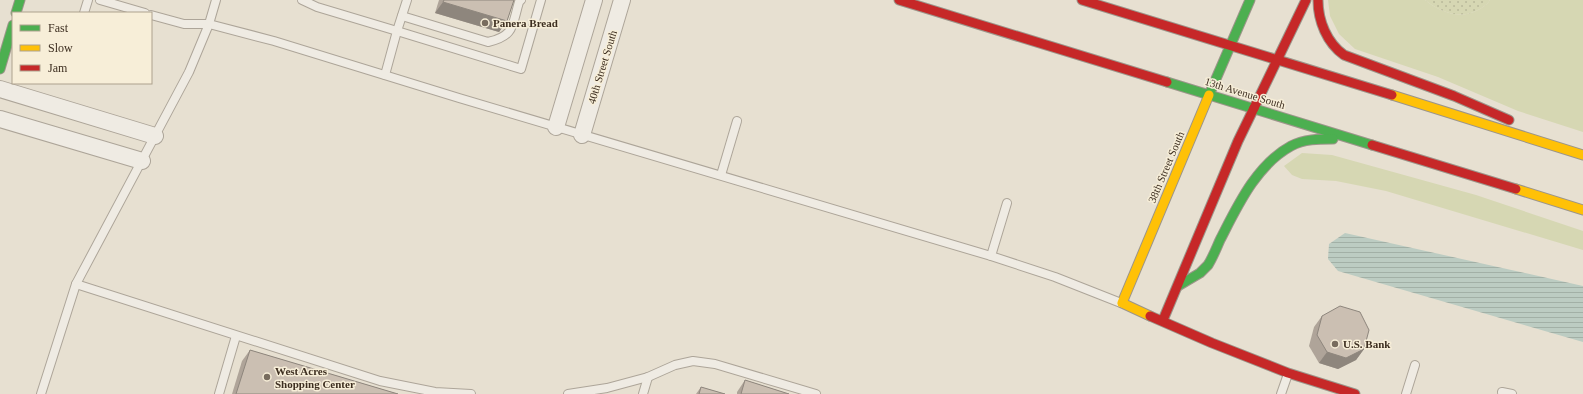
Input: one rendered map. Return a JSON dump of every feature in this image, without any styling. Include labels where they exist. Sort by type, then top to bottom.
[{"type":"main road","points":[[16,12],[20,0]]},
{"type":"main road","name":"13th Avenue South","points":[[899,0],[1583,210]]},
{"type":"main road","points":[[1082,0],[1278,59],[1583,155]]},
{"type":"main road","name":"38th Street South","points":[[1122,303],[1250,0]]},
{"type":"main road","points":[[1163,320],[1238,141],[1306,0]]},
{"type":"main road","points":[[1318,0],[1320,20],[1328,38],[1341,53],[1482,107],[1583,155]]},
{"type":"main road","points":[[0,69],[12,28]]},
{"type":"main road","points":[[1178,286],[1206,268],[1250,186],[1270,160],[1284,149],[1302,140],[1320,137],[1358,141]]},
{"type":"main road","points":[[1122,303],[1212,343],[1288,373],[1355,394]]},
{"type":"street","points":[[556,127],[594,0]]},
{"type":"street","name":"40th Street South","points":[[582,135],[622,0]]},
{"type":"street","points":[[0,89],[154,136]]},
{"type":"street","points":[[0,119],[142,161]]},
{"type":"lane","points":[[84,12],[88,0]]},
{"type":"lane","points":[[100,0],[136,12]]},
{"type":"lane","points":[[41,394],[76,284],[189,72],[209,24],[216,0]]},
{"type":"lane","points":[[302,0],[317,7],[521,69],[541,0]]},
{"type":"lane","points":[[385,75],[407,0]]},
{"type":"lane","points":[[402,16],[488,42],[498,40],[508,34],[521,0]]},
{"type":"lane","points":[[152,15],[184,24],[209,24],[274,41],[582,135],[991,256],[1055,277],[1122,303]]},
{"type":"lane","points":[[721,175],[737,121]]},
{"type":"lane","points":[[991,256],[1007,203]]},
{"type":"lane","points":[[76,284],[380,381],[435,392],[471,394]]},
{"type":"lane","points":[[218,394],[236,336]]},
{"type":"lane","points":[[568,394],[607,388],[648,377],[675,365],[693,362],[715,364],[816,394]]},
{"type":"lane","points":[[1406,394],[1415,365]]},
{"type":"lane","points":[[1282,394],[1288,373]]},
{"type":"lane","points":[[643,394],[648,377]]},
{"type":"lane","points":[[1502,392],[1512,394]]},
{"type":"green space","points":[[1328,0],[1425,0],[1444,11],[1464,14],[1478,10],[1486,5],[1490,0],[1583,0],[1583,132],[1518,111],[1438,77],[1355,49],[1339,34],[1330,16]]},
{"type":"green space","points":[[1425,0],[1490,0],[1486,5],[1471,13],[1457,14],[1437,8]]},
{"type":"green space","points":[[1302,153],[1332,155],[1476,195],[1583,231],[1583,250],[1386,191],[1336,181],[1302,179],[1292,175],[1284,166]]},
{"type":"shaded area","points":[[1345,233],[1583,286],[1583,342],[1338,271],[1328,259],[1329,244]]},
{"type":"building","points":[[444,0],[514,0],[507,21],[443,2]]},
{"type":"building","name":"U.S. Bank","points":[[1340,306],[1360,312],[1369,330],[1364,349],[1346,358],[1327,352],[1317,335],[1322,316]]},
{"type":"building","points":[[250,350],[398,394],[236,394]]},
{"type":"building","points":[[745,380],[789,394],[741,394]]},
{"type":"building","points":[[701,387],[725,394],[699,394]]},
{"type":"traffic: fast","points":[[16,12],[20,0]]},
{"type":"traffic: fast","points":[[1209,95],[1250,0]]},
{"type":"traffic: fast","points":[[0,69],[12,28]]},
{"type":"traffic: fast","points":[[1167,82],[1372,145]]},
{"type":"traffic: fast","points":[[1178,286],[1200,273],[1208,265],[1233,214],[1258,175],[1268,164],[1279,154],[1291,146],[1301,142],[1333,139]]},
{"type":"traffic: slow","points":[[1150,316],[1122,303],[1209,95]]},
{"type":"traffic: slow","points":[[1392,95],[1583,155]]},
{"type":"traffic: slow","points":[[1516,189],[1583,210]]},
{"type":"traffic: jam","points":[[899,0],[1167,82]]},
{"type":"traffic: jam","points":[[1082,0],[1392,95]]},
{"type":"traffic: jam","points":[[1254,108],[1306,0]]},
{"type":"traffic: jam","points":[[1318,0],[1320,16],[1328,38],[1344,55],[1454,96],[1509,120]]},
{"type":"traffic: jam","points":[[1163,320],[1238,141],[1254,108]]},
{"type":"traffic: jam","points":[[1372,145],[1516,189]]},
{"type":"traffic: jam","points":[[1150,316],[1212,343],[1288,373],[1355,394]]},
{"type":"place","name":"Panera Bread","points":[[485,23]]},
{"type":"place","name":"U.S. Bank","points":[[1335,344]]},
{"type":"place","name":"West Acres Shopping Center","points":[[267,377]]}]
